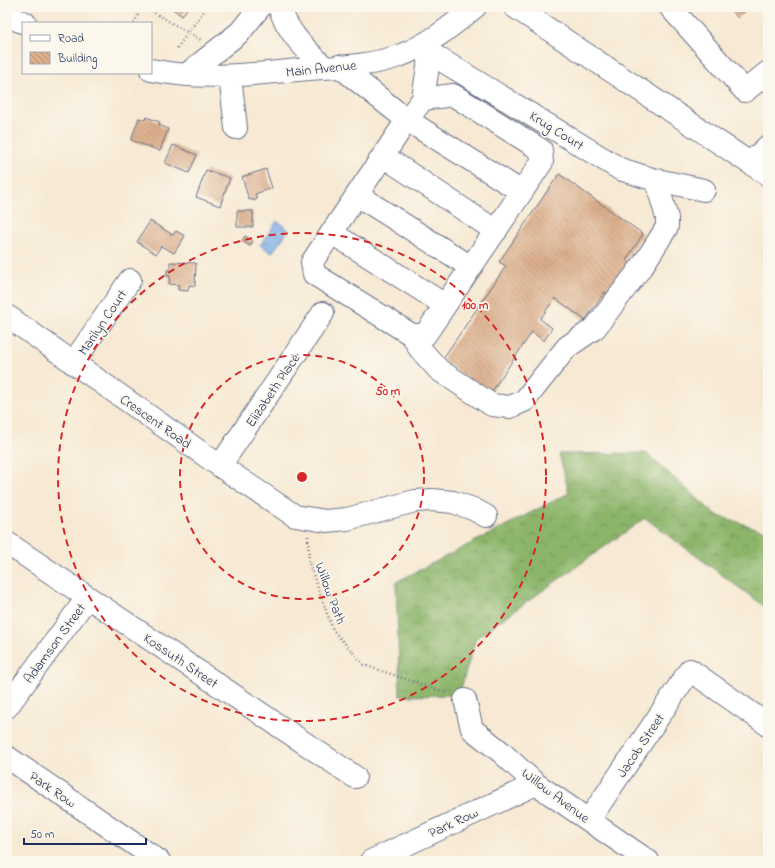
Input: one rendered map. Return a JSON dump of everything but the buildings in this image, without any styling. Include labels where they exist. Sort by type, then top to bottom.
[{"type":"street","points":[[186,75],[240,32],[260,7]]},
{"type":"street","points":[[279,7],[290,30],[299,42],[407,120],[522,192]]},
{"type":"street","name":"Main Avenue","points":[[152,70],[186,75],[230,76],[370,63],[425,50],[444,32],[475,7]]},
{"type":"street","points":[[515,7],[768,175]]},
{"type":"street","points":[[670,7],[745,91],[768,72]]},
{"type":"street","points":[[7,16],[22,22]]},
{"type":"street","points":[[425,50],[423,99],[407,120],[312,262],[314,274],[412,336],[420,349],[439,370],[492,405],[510,407],[524,400],[568,347],[595,328],[643,265],[667,227],[667,218],[656,180]]},
{"type":"street","name":"Krug Court","points":[[425,50],[620,168],[656,180],[704,190]]},
{"type":"street","points":[[230,76],[236,128]]},
{"type":"street","points":[[412,336],[425,335],[542,162],[541,150],[453,94],[423,99]]},
{"type":"street","points":[[750,163],[768,146]]},
{"type":"street","points":[[383,156],[496,231]]},
{"type":"street","points":[[357,195],[471,268]]},
{"type":"street","points":[[332,233],[445,305]]},
{"type":"street","name":"Marilyn Court","points":[[73,363],[130,280]]},
{"type":"street","name":"Elizabeth Place","points":[[220,466],[323,313]]},
{"type":"street","name":"Crescent Road","points":[[7,316],[220,466],[295,516],[326,521],[347,519],[415,501],[432,500],[453,502],[473,509],[486,516]]},
{"type":"street","name":"Kossuth Street","points":[[7,543],[355,777]]},
{"type":"street","name":"Adamson Street","points":[[7,708],[87,598]]},
{"type":"street","name":"Jacob Street","points":[[589,820],[690,670],[768,725]]},
{"type":"street","name":"Willow Avenue","points":[[465,700],[472,729],[501,752],[536,784],[647,861]]},
{"type":"street","name":"Park Row","points":[[9,763],[159,861]]},
{"type":"street","name":"Park Row","points":[[371,861],[536,784]]},
{"type":"path","points":[[135,22],[143,7],[203,41]]},
{"type":"path","points":[[178,48],[207,7]]},
{"type":"path","name":"Willow Path","points":[[308,518],[309,563],[333,630],[364,664],[465,700]]},
{"type":"green space","points":[[646,453],[716,515],[768,532],[768,609],[645,518],[476,638],[459,695],[400,696],[396,582],[569,493],[559,454]]},
{"type":"water","points":[[277,221],[289,230],[272,253],[260,245]]}]
